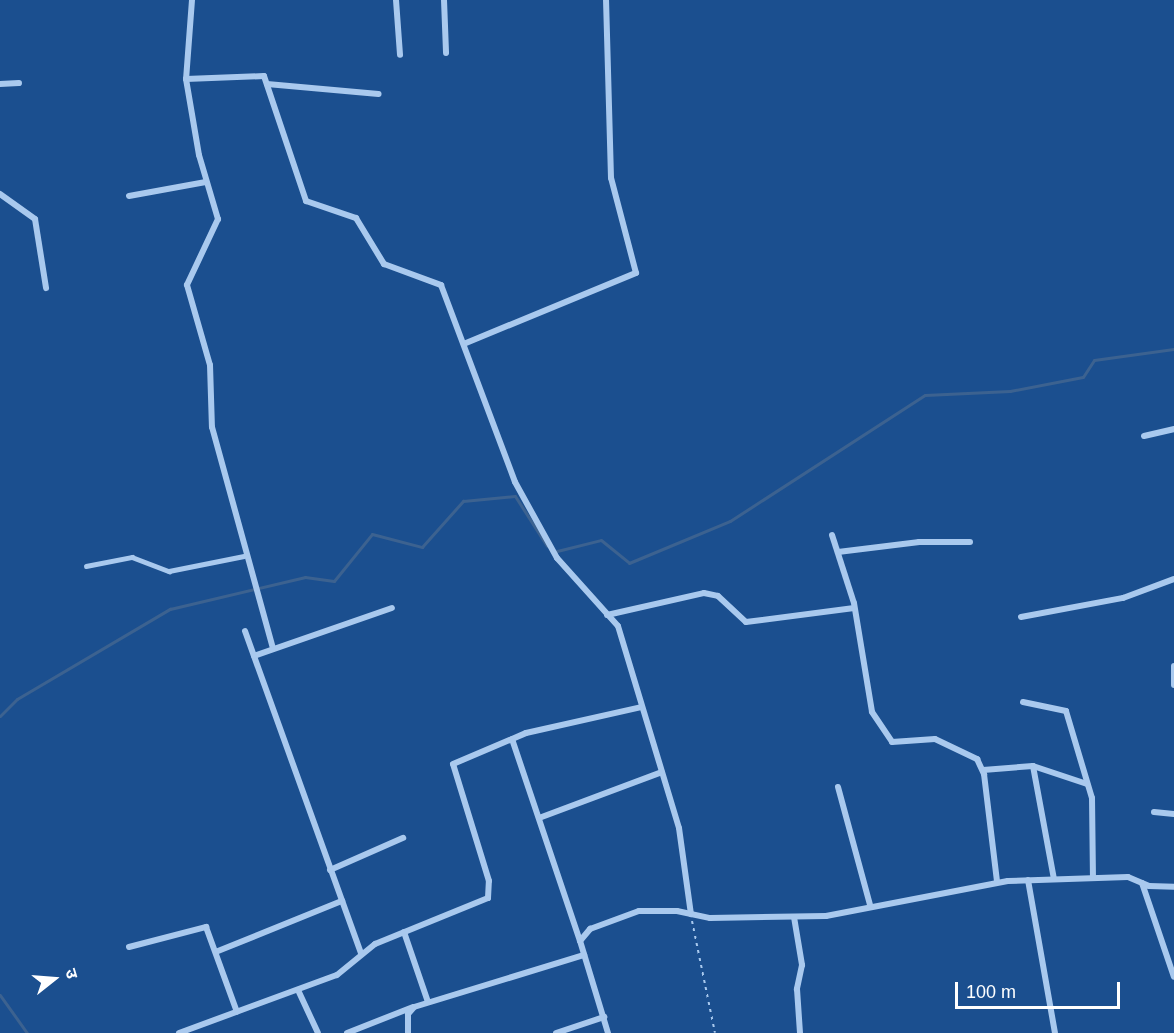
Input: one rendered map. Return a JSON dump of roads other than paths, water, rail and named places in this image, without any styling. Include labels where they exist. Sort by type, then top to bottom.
[{"type":"street","points":[[192,0],[186,79],[206,182],[217,225],[204,243],[200,263],[187,285],[210,365],[212,427],[244,556],[273,649]]},
{"type":"street","points":[[396,0],[400,55]]},
{"type":"street","points":[[444,0],[446,53]]},
{"type":"street","points":[[466,343],[636,273],[611,178],[606,0]]},
{"type":"street","points":[[186,79],[260,73],[267,84],[302,196],[356,218],[384,264],[441,285],[466,343],[515,482],[557,558],[618,626],[679,828],[691,914]]},
{"type":"street","points":[[0,84],[19,83]]},
{"type":"street","points":[[267,84],[379,94]]},
{"type":"street","points":[[129,196],[206,182]]},
{"type":"street","points":[[0,194],[35,219],[46,288]]},
{"type":"street","points":[[1144,436],[1174,429]]},
{"type":"street","points":[[832,535],[854,608],[867,699],[887,739],[942,742],[971,754],[983,770],[997,882]]},
{"type":"street","points":[[838,552],[919,542],[970,542]]},
{"type":"street","points":[[1021,617],[1123,598],[1174,579]]},
{"type":"street","points":[[607,615],[704,593],[718,596],[746,622],[854,608]]},
{"type":"street","points":[[254,656],[392,608]]},
{"type":"street","points":[[245,631],[361,954]]},
{"type":"street","points":[[1174,666],[1174,685]]},
{"type":"street","points":[[1023,702],[1066,711],[1087,784],[1094,877]]},
{"type":"street","points":[[179,1033],[347,970],[361,954],[404,932],[490,895],[453,764],[512,739],[641,707]]},
{"type":"street","points":[[512,739],[580,941],[608,1033]]},
{"type":"street","points":[[983,770],[1033,766],[1087,784]]},
{"type":"street","points":[[1033,766],[1054,879]]},
{"type":"street","points":[[539,818],[662,772]]},
{"type":"street","points":[[838,787],[870,905]]},
{"type":"street","points":[[1154,812],[1174,814]]},
{"type":"street","points":[[330,870],[403,838]]},
{"type":"street","points":[[580,941],[590,929],[639,912],[794,917],[997,882],[1028,880],[1128,877],[1142,883],[1174,887]]},
{"type":"street","points":[[1028,880],[1055,1033]]},
{"type":"street","points":[[1142,883],[1174,977]]},
{"type":"street","points":[[218,951],[342,901]]},
{"type":"street","points":[[794,917],[802,965],[797,989],[800,1033]]},
{"type":"street","points":[[129,947],[200,925],[210,930],[237,1012]]},
{"type":"street","points":[[404,932],[428,1002]]},
{"type":"street","points":[[347,1033],[428,1002],[584,955]]},
{"type":"street","points":[[298,990],[318,1033]]},
{"type":"street","points":[[408,1033],[408,1014],[414,1007]]},
{"type":"street","points":[[556,1033],[604,1017]]},
{"type":"lane","points":[[86,566],[132,557],[169,571],[244,556]]},
{"type":"waterway","points":[[553,552],[601,540],[629,563],[730,521],[925,395],[1010,391],[1083,377],[1094,360],[1174,349]]},
{"type":"waterway","points":[[0,716],[17,699],[170,609],[305,577],[334,581],[372,534],[422,547],[463,501],[515,496],[547,546]]},
{"type":"waterway","points":[[0,995],[27,1033]]}]
